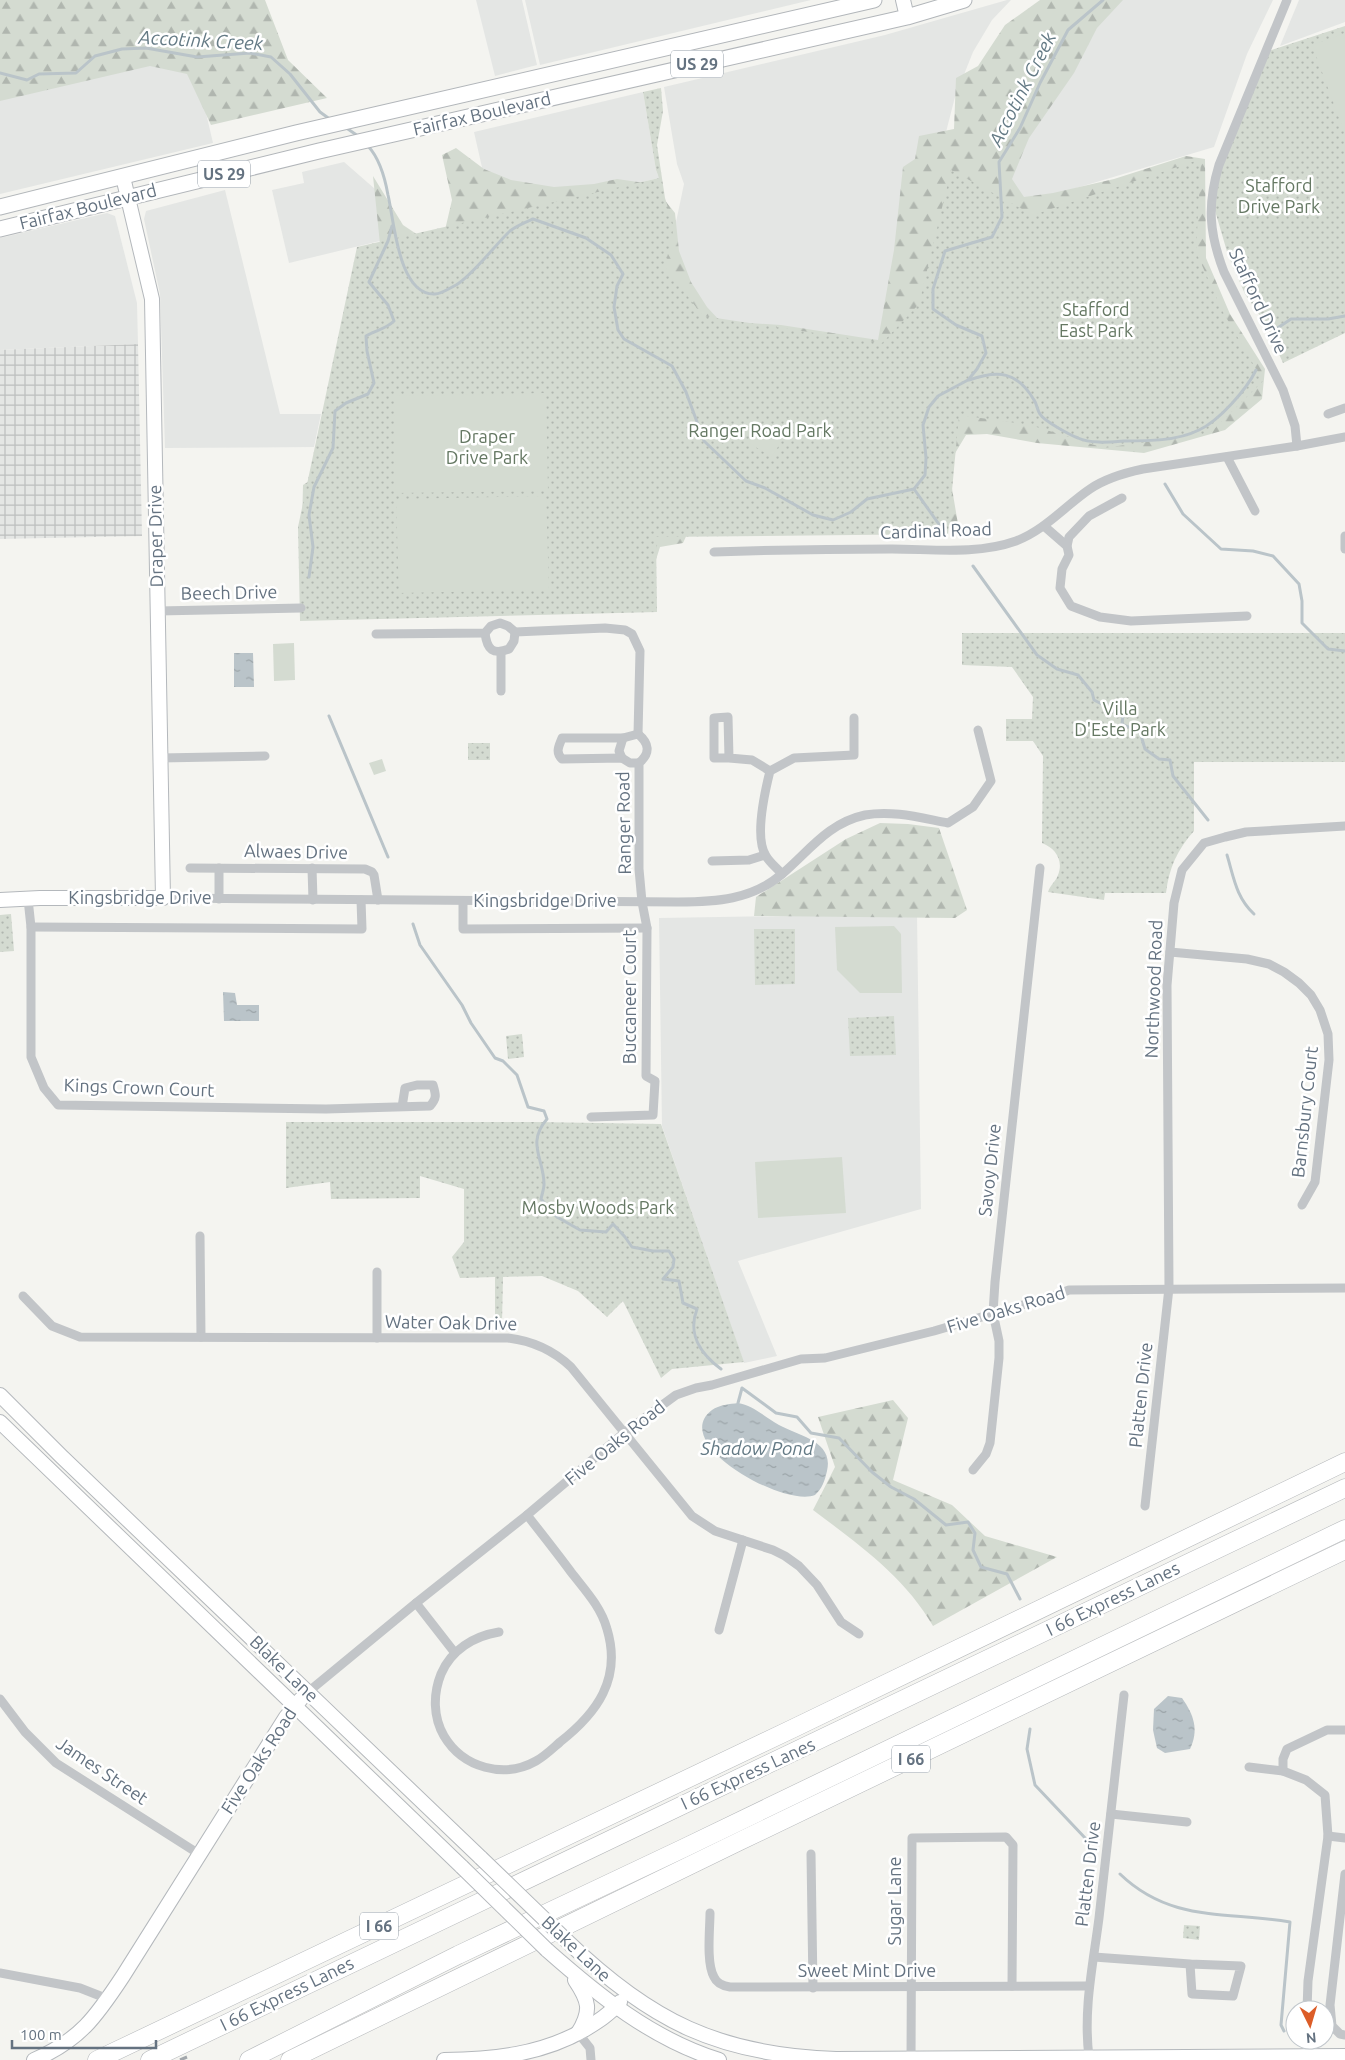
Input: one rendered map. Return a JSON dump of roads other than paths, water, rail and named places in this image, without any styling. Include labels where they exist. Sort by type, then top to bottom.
[{"type":"highway","name":"I 66","points":[[97,2060],[819,1716],[1345,1462]]},
{"type":"highway","name":"I 66 Express Lanes","points":[[150,2060],[1345,1488]]},
{"type":"highway","name":"I 66 Express Lanes","points":[[249,2060],[458,1954],[693,1844],[1345,1529]]},
{"type":"highway","name":"I 66","points":[[290,2060],[486,1963],[1345,1550]]},
{"type":"main road","name":"Fairfax Boulevard","points":[[0,207],[296,133],[874,0]]},
{"type":"main road","points":[[903,0],[907,16]]},
{"type":"main road","name":"Fairfax Boulevard","points":[[0,229],[319,151],[393,130],[488,113],[907,16],[964,0]]},
{"type":"main road","points":[[481,91],[488,113]]},
{"type":"main road","points":[[393,130],[404,109]]},
{"type":"main road","name":"Draper Drive","points":[[123,177],[152,299],[163,898]]},
{"type":"main road","name":"Kingsbridge Drive","points":[[0,900],[163,898]]},
{"type":"main road","name":"Blake Lane","points":[[0,1395],[61,1456],[606,1977],[650,2009],[692,2031],[760,2052],[819,2058],[1090,2059],[1306,2058],[1345,2056]]},
{"type":"main road","name":"Blake Lane","points":[[0,1422],[567,1968],[615,2008],[657,2034],[718,2060]]},
{"type":"main road","name":"Five Oaks Road","points":[[34,2060],[56,2050],[77,2035],[95,2017],[295,1705],[308,1692]]},
{"type":"main road","points":[[567,1968],[587,2002],[587,2017],[578,2033]]},
{"type":"main road","points":[[444,2060],[512,2056],[552,2045],[600,2020],[615,2008],[626,1993]]},
{"type":"street","name":"Stafford Drive","points":[[1287,0],[1218,165],[1213,184],[1210,211],[1217,254],[1224,272],[1283,390],[1292,417],[1297,446]]},
{"type":"street","points":[[1328,414],[1345,408]]},
{"type":"street","name":"Cardinal Road","points":[[714,552],[808,549],[978,549],[1016,541],[1044,526],[1091,488],[1118,475],[1143,469],[1345,437]]},
{"type":"street","points":[[1226,457],[1255,511]]},
{"type":"street","points":[[1122,498],[1089,516],[1069,537],[1067,546],[1069,555],[1062,569],[1060,588],[1071,606],[1099,617],[1131,621],[1247,616]]},
{"type":"street","points":[[1044,526],[1067,546]]},
{"type":"street","points":[[1345,536],[1345,549]]},
{"type":"street","name":"Beech Drive","points":[[158,611],[301,608]]},
{"type":"street","points":[[500,623],[508,626],[515,632],[514,641],[509,649],[500,652],[492,650],[486,644],[485,633],[491,626],[500,623]]},
{"type":"street","name":"Ranger Road","points":[[515,632],[605,628],[625,630],[632,634],[640,651],[638,734],[645,740],[648,748],[647,755],[639,763],[642,902]]},
{"type":"street","points":[[376,634],[485,633]]},
{"type":"street","points":[[500,652],[501,691]]},
{"type":"street","points":[[782,874],[765,855],[760,830],[763,802],[770,771],[794,758],[854,755],[854,718]]},
{"type":"street","name":"Kingsbridge Drive","points":[[163,898],[642,902],[706,902],[727,900],[754,891],[782,874],[824,834],[854,818],[872,814],[894,814],[948,823],[973,807],[991,781],[978,730]]},
{"type":"street","points":[[638,734],[623,738],[562,738],[558,755],[562,759],[622,758],[630,763],[639,763]]},
{"type":"street","points":[[622,758],[619,751],[623,738]]},
{"type":"street","points":[[160,758],[265,756]]},
{"type":"street","points":[[729,758],[752,760],[770,771]]},
{"type":"street","name":"Northwood Road","points":[[1168,1288],[1167,985],[1174,903],[1182,870],[1204,843],[1246,832],[1345,826]]},
{"type":"street","points":[[712,861],[749,860],[765,855]]},
{"type":"street","name":"Alwaes Drive","points":[[190,868],[368,870],[372,872],[375,878],[378,900]]},
{"type":"street","points":[[219,868],[219,899]]},
{"type":"street","points":[[312,868],[313,900]]},
{"type":"street","name":"Savoy Drive","points":[[973,1470],[986,1454],[990,1443],[1000,1358],[999,1341],[993,1313],[997,1263],[1040,868]]},
{"type":"street","name":"Kings Crown Court","points":[[28,899],[31,927],[31,1057],[44,1088],[58,1105],[326,1109],[402,1107]]},
{"type":"street","points":[[31,927],[362,929],[362,900]]},
{"type":"street","points":[[463,901],[463,930],[646,928]]},
{"type":"street","name":"Buccaneer Court","points":[[591,1117],[654,1115],[655,1081],[646,1076],[646,928],[642,902]]},
{"type":"street","name":"Barnsbury Court","points":[[1170,952],[1248,959],[1269,964],[1299,983],[1311,995],[1320,1010],[1328,1034],[1329,1060],[1315,1182],[1302,1205]]},
{"type":"street","points":[[200,1236],[200,1337]]},
{"type":"street","points":[[377,1272],[377,1338]]},
{"type":"street","name":"Platten Drive","points":[[1145,1506],[1168,1288]]},
{"type":"street","name":"Five Oaks Road","points":[[308,1692],[527,1515],[624,1433],[676,1395],[801,1359],[825,1358],[934,1331],[1069,1290],[1345,1288]]},
{"type":"street","name":"Water Oak Drive","points":[[23,1296],[46,1322],[72,1335],[87,1337],[508,1338],[532,1343],[556,1354],[571,1367],[692,1516],[715,1531],[773,1550],[799,1566],[817,1584],[841,1622],[859,1634]]},
{"type":"street","points":[[499,1632],[483,1634],[455,1653],[443,1669],[438,1680],[435,1699],[437,1718],[443,1734],[454,1749],[467,1760],[496,1770],[517,1769],[536,1761],[582,1724],[600,1699],[608,1680],[611,1660],[610,1640],[605,1621],[592,1598],[527,1515]]},
{"type":"street","points":[[719,1630],[743,1540]]},
{"type":"street","points":[[416,1603],[455,1653]]},
{"type":"street","name":"Platten Drive","points":[[1090,2059],[1086,2027],[1088,1986],[1094,1957],[1124,1695]]},
{"type":"street","name":"James Street","points":[[0,1699],[25,1732],[56,1763],[199,1854]]},
{"type":"street","points":[[1283,1771],[1287,1749],[1327,1730],[1345,1730]]},
{"type":"street","points":[[1249,1767],[1283,1771],[1306,1780],[1325,1795],[1328,1836],[1308,1981],[1307,2000]]},
{"type":"street","points":[[1111,1814],[1187,1822]]},
{"type":"street","points":[[1328,1836],[1345,1838]]},
{"type":"street","name":"Sugar Lane","points":[[911,2059],[912,1838],[1006,1837],[1013,1845],[1012,1986]]},
{"type":"street","points":[[811,1854],[813,1988]]},
{"type":"street","points":[[1345,1874],[1330,2006],[1332,2026],[1340,2034],[1345,2035]]},
{"type":"street","name":"Sweet Mint Drive","points":[[710,1913],[711,1968],[714,1978],[720,1985],[736,1988],[1088,1986]]},
{"type":"street","points":[[1094,1957],[1241,1966],[1233,1996],[1192,1994],[1190,1964]]},
{"type":"street","points":[[0,1973],[23,1979],[80,1988],[108,1999]]},
{"type":"street","points":[[578,2033],[590,2048],[591,2060]]},
{"type":"water","points":[[234,653],[253,653],[254,687],[234,687]]},
{"type":"water","points":[[223,992],[235,993],[237,1005],[259,1005],[259,1021],[224,1021]]},
{"type":"water","name":"Shadow Pond","points":[[738,1403],[754,1409],[779,1425],[805,1436],[820,1446],[828,1461],[827,1471],[820,1490],[815,1495],[800,1496],[780,1492],[757,1483],[735,1470],[717,1455],[705,1439],[703,1424],[715,1408]]},
{"type":"water","points":[[1168,1696],[1182,1698],[1190,1710],[1195,1729],[1190,1749],[1165,1753],[1157,1748],[1153,1730],[1154,1709]]},
{"type":"waterway","name":"Accotink Creek","points":[[368,146],[376,157],[384,175],[400,254],[405,270],[413,283],[423,291],[435,294],[443,292],[469,275],[510,231],[533,219],[586,238],[611,255],[623,274],[617,286],[614,307],[618,330],[624,339],[672,366],[686,392],[704,441],[746,481],[765,488],[813,515],[833,520],[851,512],[867,499],[914,489],[925,475],[926,458],[923,425],[929,407],[938,396],[968,380],[986,353],[982,336],[956,325],[933,309],[933,289],[945,251],[992,237],[1002,217],[999,162],[1020,128],[1040,83],[1068,30],[1103,0]]},
{"type":"waterway","name":"Accotink Creek","points":[[0,73],[27,80],[39,74],[76,73],[95,56],[122,49],[146,48],[197,57],[250,53],[271,57],[290,74],[320,112],[331,120]]},
{"type":"waterway","name":"Accotink Creek","points":[[345,127],[358,136]]},
{"type":"waterway","points":[[309,577],[313,547],[309,515],[314,487],[333,448],[335,411],[346,403],[368,394],[374,383],[367,351],[366,336],[388,326],[394,321],[388,305],[369,282],[388,241],[392,226]]},
{"type":"waterway","points":[[1276,329],[1291,319],[1328,319],[1345,316]]},
{"type":"waterway","points":[[969,380],[998,374],[1014,378],[1028,390],[1042,417],[1083,440],[1101,442],[1143,441],[1162,440],[1190,434],[1207,426],[1232,404],[1256,370]]},
{"type":"waterway","points":[[1165,484],[1183,514],[1221,549],[1253,551],[1273,556],[1299,584],[1302,601],[1302,623],[1328,649],[1345,651]]},
{"type":"waterway","points":[[914,489],[943,530]]},
{"type":"waterway","points":[[973,566],[1037,655],[1057,669],[1078,675],[1092,692],[1094,700],[1123,715],[1122,724],[1140,732],[1145,749],[1159,759],[1170,760],[1173,776],[1208,820]]},
{"type":"waterway","points":[[329,716],[388,857]]},
{"type":"waterway","points":[[1227,855],[1239,894],[1254,914]]},
{"type":"waterway","points":[[413,924],[420,945],[462,1005],[471,1023],[495,1058],[503,1061],[517,1075],[528,1107],[544,1111],[547,1119],[541,1128],[537,1144],[544,1184],[541,1199],[557,1217],[580,1230],[606,1232],[613,1224],[632,1247],[653,1251],[669,1251],[674,1259],[673,1267],[663,1279],[679,1281],[683,1303],[697,1309],[694,1327],[698,1343],[707,1357],[721,1369]]},
{"type":"waterway","points":[[738,1403],[742,1388],[776,1413],[797,1417],[811,1433],[839,1438],[872,1472],[891,1487],[914,1499],[946,1525],[968,1522],[975,1533],[973,1550],[981,1567],[1007,1574],[1020,1599]]},
{"type":"waterway","points":[[1030,1729],[1027,1749],[1035,1785],[1087,1840]]},
{"type":"waterway","points":[[1120,1874],[1139,1890],[1159,1901],[1179,1908],[1222,1915],[1290,1922],[1281,2025],[1284,2031]]},
{"type":"railway","points":[[180,2060],[187,2057]]},
{"type":"park label","name":"Stafford Drive Park","points":[[1279,196]]},
{"type":"park label","name":"Stafford East Park","points":[[1096,320]]},
{"type":"park label","name":"Ranger Road Park","points":[[760,431]]},
{"type":"park label","name":"Draper Drive Park","points":[[487,447]]},
{"type":"park label","name":"Villa D'Este Park","points":[[1120,720]]},
{"type":"park label","name":"Mosby Woods Park","points":[[598,1208]]}]
